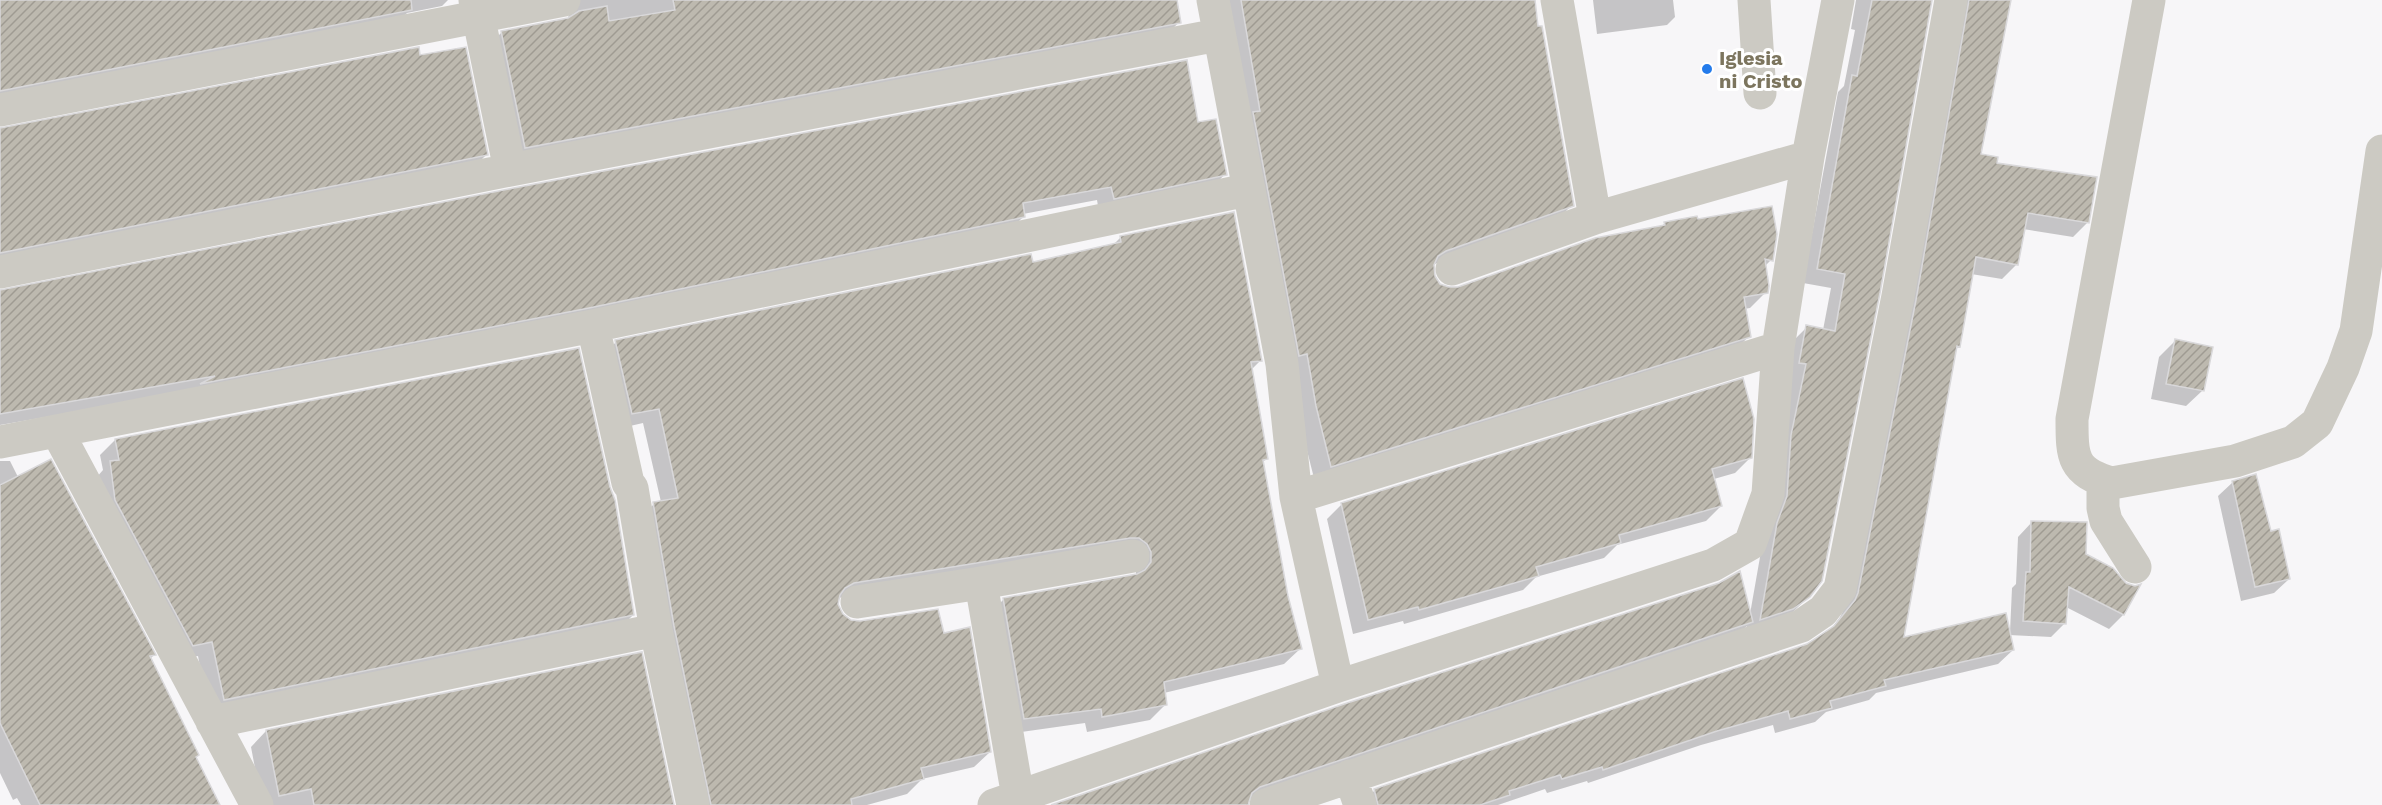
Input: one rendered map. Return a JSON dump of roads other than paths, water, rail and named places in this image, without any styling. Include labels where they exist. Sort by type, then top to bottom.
[{"type":"street","points":[[0,110],[477,8],[564,0]]},
{"type":"street","points":[[1213,0],[1247,190],[1282,364],[1296,496],[1338,686]]},
{"type":"street","points":[[1557,0],[1595,218]]},
{"type":"street","points":[[1754,0],[1760,93]]},
{"type":"street","points":[[981,583],[1006,801],[1338,686],[1713,565],[1750,544],[1768,494],[1778,348],[1808,157],[1838,0]]},
{"type":"street","points":[[1266,805],[1355,791],[1801,626],[1823,611],[1840,589],[1898,296],[1951,0]]},
{"type":"street","points":[[2149,0],[2072,419],[2072,450],[2080,468],[2094,479],[2112,483],[2235,461],[2293,442],[2317,423],[2343,368],[2355,331],[2382,152]]},
{"type":"street","points":[[477,8],[510,170]]},
{"type":"street","points":[[0,272],[510,170],[1218,34]]},
{"type":"street","points":[[1452,269],[1595,218],[1808,157]]},
{"type":"street","points":[[0,442],[593,326],[1247,190]]},
{"type":"street","points":[[593,326],[628,483],[632,488],[656,630],[693,805]]},
{"type":"street","points":[[1296,496],[1778,348]]},
{"type":"street","points":[[57,431],[257,805]]},
{"type":"street","points":[[2103,481],[2103,508],[2106,521],[2135,567]]},
{"type":"street","points":[[857,602],[1133,556]]},
{"type":"street","points":[[212,722],[656,630]]},
{"type":"place","name":"Iglesia ni Cristo","points":[[1707,69]]}]
